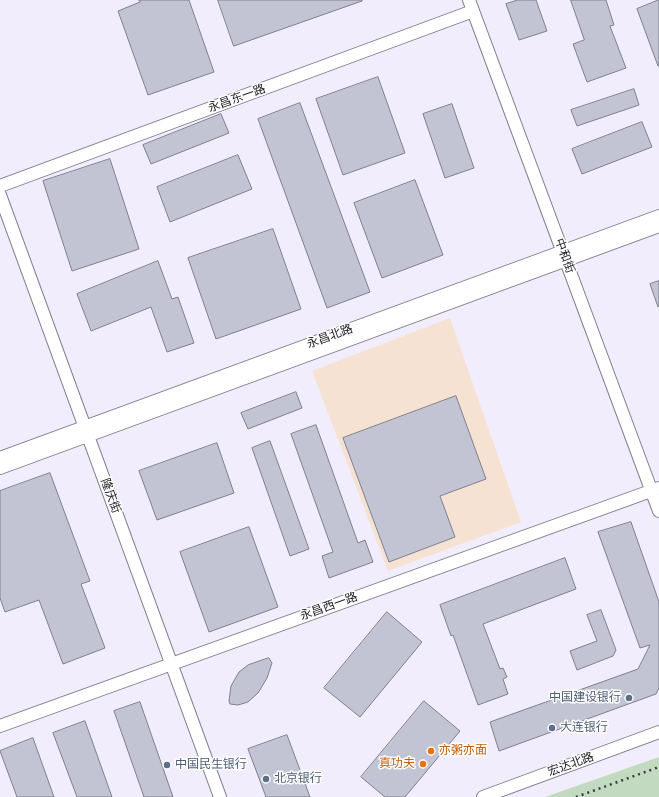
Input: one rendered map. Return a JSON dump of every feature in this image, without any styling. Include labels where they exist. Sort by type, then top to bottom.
[{"type":"street","name":"永昌东一路","points":[[0,186],[471,6]]},
{"type":"street","name":"中和街","points":[[471,6],[564,255],[655,490],[659,511]]},
{"type":"street","name":"隆庆街","points":[[0,195],[220,797]]},
{"type":"street","name":"永昌北路","points":[[0,468],[86,432],[564,255],[659,216]]},
{"type":"street","name":"永昌北路","points":[[564,255],[659,226]]},
{"type":"street","name":"永昌北路","points":[[0,458],[86,432]]},
{"type":"street","name":"永昌西一路","points":[[0,726],[655,490]]},
{"type":"street","name":"宏达北路","points":[[483,797],[659,732]]},
{"type":"shaded area","points":[[450,318],[521,522],[388,571],[312,371]]},
{"type":"green space","points":[[659,757],[659,797],[545,797]]},
{"type":"building","points":[[139,0],[189,0],[214,72],[148,95],[118,11],[140,2]]},
{"type":"building","points":[[218,0],[362,0],[362,1],[234,46]]},
{"type":"building","points":[[518,0],[536,0],[547,31],[519,40],[506,4]]},
{"type":"building","points":[[571,0],[606,0],[614,25],[610,26],[626,68],[587,82],[573,44],[584,40]]},
{"type":"building","points":[[659,0],[659,66],[658,66],[637,9]]},
{"type":"building","points":[[378,77],[405,153],[343,175],[316,99]]},
{"type":"building","points":[[634,89],[639,105],[577,126],[571,110]]},
{"type":"building","points":[[300,103],[370,292],[327,308],[258,119]]},
{"type":"building","points":[[452,104],[474,168],[445,178],[423,114]]},
{"type":"building","points":[[221,114],[229,133],[151,164],[143,145]]},
{"type":"building","points":[[642,122],[652,147],[582,174],[572,149]]},
{"type":"building","points":[[238,155],[252,189],[170,222],[157,187]]},
{"type":"building","points":[[110,159],[139,249],[72,271],[43,181]]},
{"type":"building","points":[[415,180],[443,255],[382,278],[354,203]]},
{"type":"building","points":[[273,229],[301,309],[216,339],[188,258]]},
{"type":"building","points":[[158,261],[172,299],[178,297],[194,343],[167,352],[151,307],[91,331],[77,294]]},
{"type":"building","points":[[659,281],[659,306],[658,307],[650,284]]},
{"type":"building","points":[[296,392],[302,408],[248,429],[241,413]]},
{"type":"building","points":[[456,396],[486,479],[440,496],[455,537],[389,562],[343,438]]},
{"type":"building","points":[[316,425],[358,543],[365,540],[373,562],[329,578],[322,556],[333,552],[291,434]]},
{"type":"building","points":[[270,441],[309,549],[290,556],[252,448]]},
{"type":"building","points":[[217,443],[234,493],[157,520],[139,471]]},
{"type":"building","points":[[50,473],[90,581],[81,584],[105,648],[63,664],[39,600],[5,612],[0,598],[0,491]]},
{"type":"building","points":[[631,522],[659,602],[659,688],[656,694],[499,751],[490,722],[638,669],[650,645],[640,648],[598,532]]},
{"type":"building","points":[[249,527],[278,607],[209,632],[180,552]]},
{"type":"building","points":[[565,558],[576,589],[483,624],[500,669],[503,668],[507,677],[503,679],[508,694],[478,705],[453,635],[451,636],[440,605]]},
{"type":"building","points":[[601,610],[616,650],[613,656],[577,670],[570,651],[597,641],[587,615]]},
{"type":"building","points":[[387,612],[422,642],[360,717],[324,688]]},
{"type":"building","points":[[269,658],[272,663],[267,678],[258,693],[248,702],[238,705],[230,704],[231,686],[239,672],[248,665]]},
{"type":"building","points":[[424,701],[460,731],[405,797],[385,797],[361,777]]},
{"type":"building","points":[[140,702],[173,797],[144,797],[114,711]]},
{"type":"building","points":[[85,721],[112,797],[77,797],[53,733]]},
{"type":"building","points":[[287,735],[310,797],[266,797],[248,749]]},
{"type":"building","points":[[33,738],[54,797],[17,797],[0,751]]},
{"type":"railway","points":[[576,797],[659,767]]},
{"type":"place","name":"中国建设银行","points":[[629,698]]},
{"type":"place","name":"大连银行","points":[[552,728]]},
{"type":"place","name":"亦粥亦面","points":[[431,751]]},
{"type":"place","name":"真功夫","points":[[423,764]]},
{"type":"place","name":"中国民生银行","points":[[167,765]]},
{"type":"place","name":"北京银行","points":[[266,779]]}]
